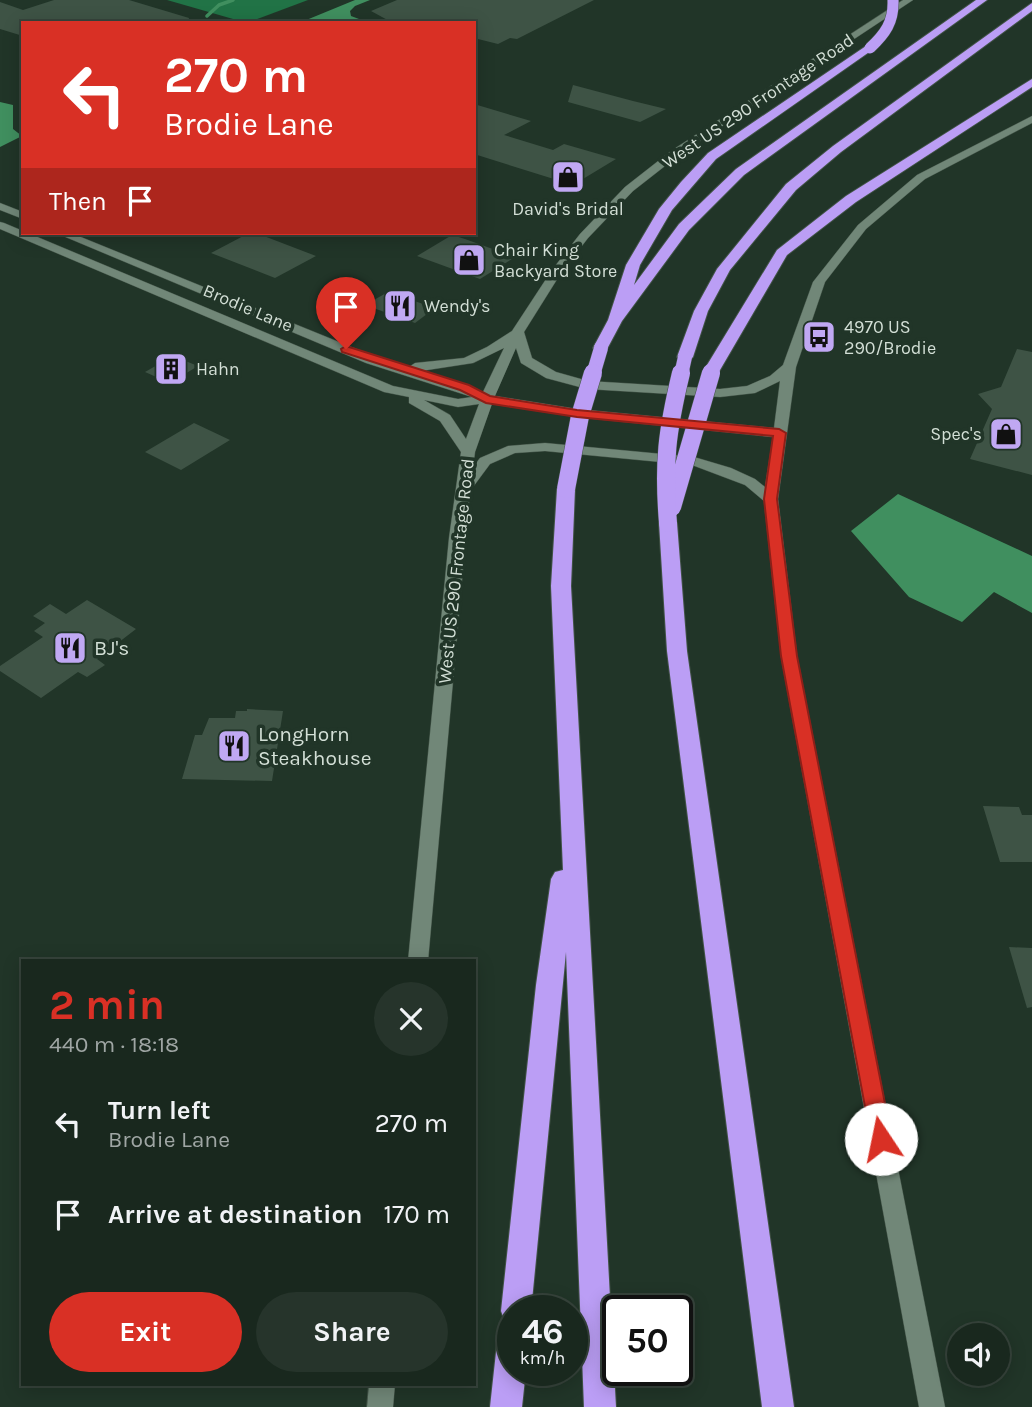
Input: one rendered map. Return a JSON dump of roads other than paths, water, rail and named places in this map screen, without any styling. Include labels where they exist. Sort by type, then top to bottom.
[{"type":"highway","points":[[600,1407],[570,825],[561,586],[566,489],[580,416],[601,348],[615,320],[633,265],[666,209],[712,156],[870,48],[888,31],[895,13],[893,0]]},
{"type":"highway","points":[[615,320],[684,227],[740,172],[982,0]]},
{"type":"highway","points":[[778,1407],[677,651],[664,477],[667,430],[685,357],[701,311],[724,269],[791,187],[836,149],[1032,6]]},
{"type":"highway","points":[[668,523],[712,370],[782,253],[851,198],[1032,82]]},
{"type":"highway","points":[[518,1295],[549,985],[570,825]]},
{"type":"highway","points":[[506,1407],[508,1386]]},
{"type":"main road","name":"West US 290 Frontage Road","points":[[418,959],[468,452],[486,399],[518,332],[556,272],[584,236],[629,189],[675,153],[909,0]]},
{"type":"main road","points":[[932,1407],[789,656],[771,499],[789,367],[818,282],[862,227],[921,177],[1032,119]]},
{"type":"main road","points":[[1000,136],[1032,127]]},
{"type":"main road","points":[[0,206],[21,215]]},
{"type":"main road","name":"Brodie Lane","points":[[0,225],[21,234]]},
{"type":"main road","points":[[24,235],[54,240],[107,258],[120,257]]},
{"type":"main road","name":"Brodie Lane","points":[[24,235],[389,389],[458,402],[486,399],[577,413],[779,433]]},
{"type":"main road","name":"Brodie Lane","points":[[67,235],[371,360],[464,388],[486,399]]},
{"type":"main road","points":[[371,360],[443,367],[492,352],[518,332],[526,360],[551,375],[587,385],[720,393],[750,390],[775,379],[789,367]]},
{"type":"main road","points":[[389,389],[426,405],[446,418],[468,452]]},
{"type":"main road","points":[[463,491],[485,461],[513,449],[545,447],[694,461],[750,482],[771,499]]},
{"type":"main road","points":[[380,1407],[382,1386]]},
{"type":"waterway","points":[[207,16],[219,5],[233,0]]},
{"type":"place","name":"David's Bridal","points":[[568,177]]},
{"type":"place","name":"Chair King Backyard Store","points":[[469,260]]},
{"type":"place","name":"Wendy's","points":[[400,306]]},
{"type":"place","name":"4970 US 290/Brodie","points":[[819,337]]},
{"type":"place","name":"Hahn","points":[[171,369]]},
{"type":"place","name":"Spec's","points":[[1006,434]]},
{"type":"place","name":"BJ's","points":[[70,648]]},
{"type":"place","name":"LongHorn Steakhouse","points":[[234,746]]}]
